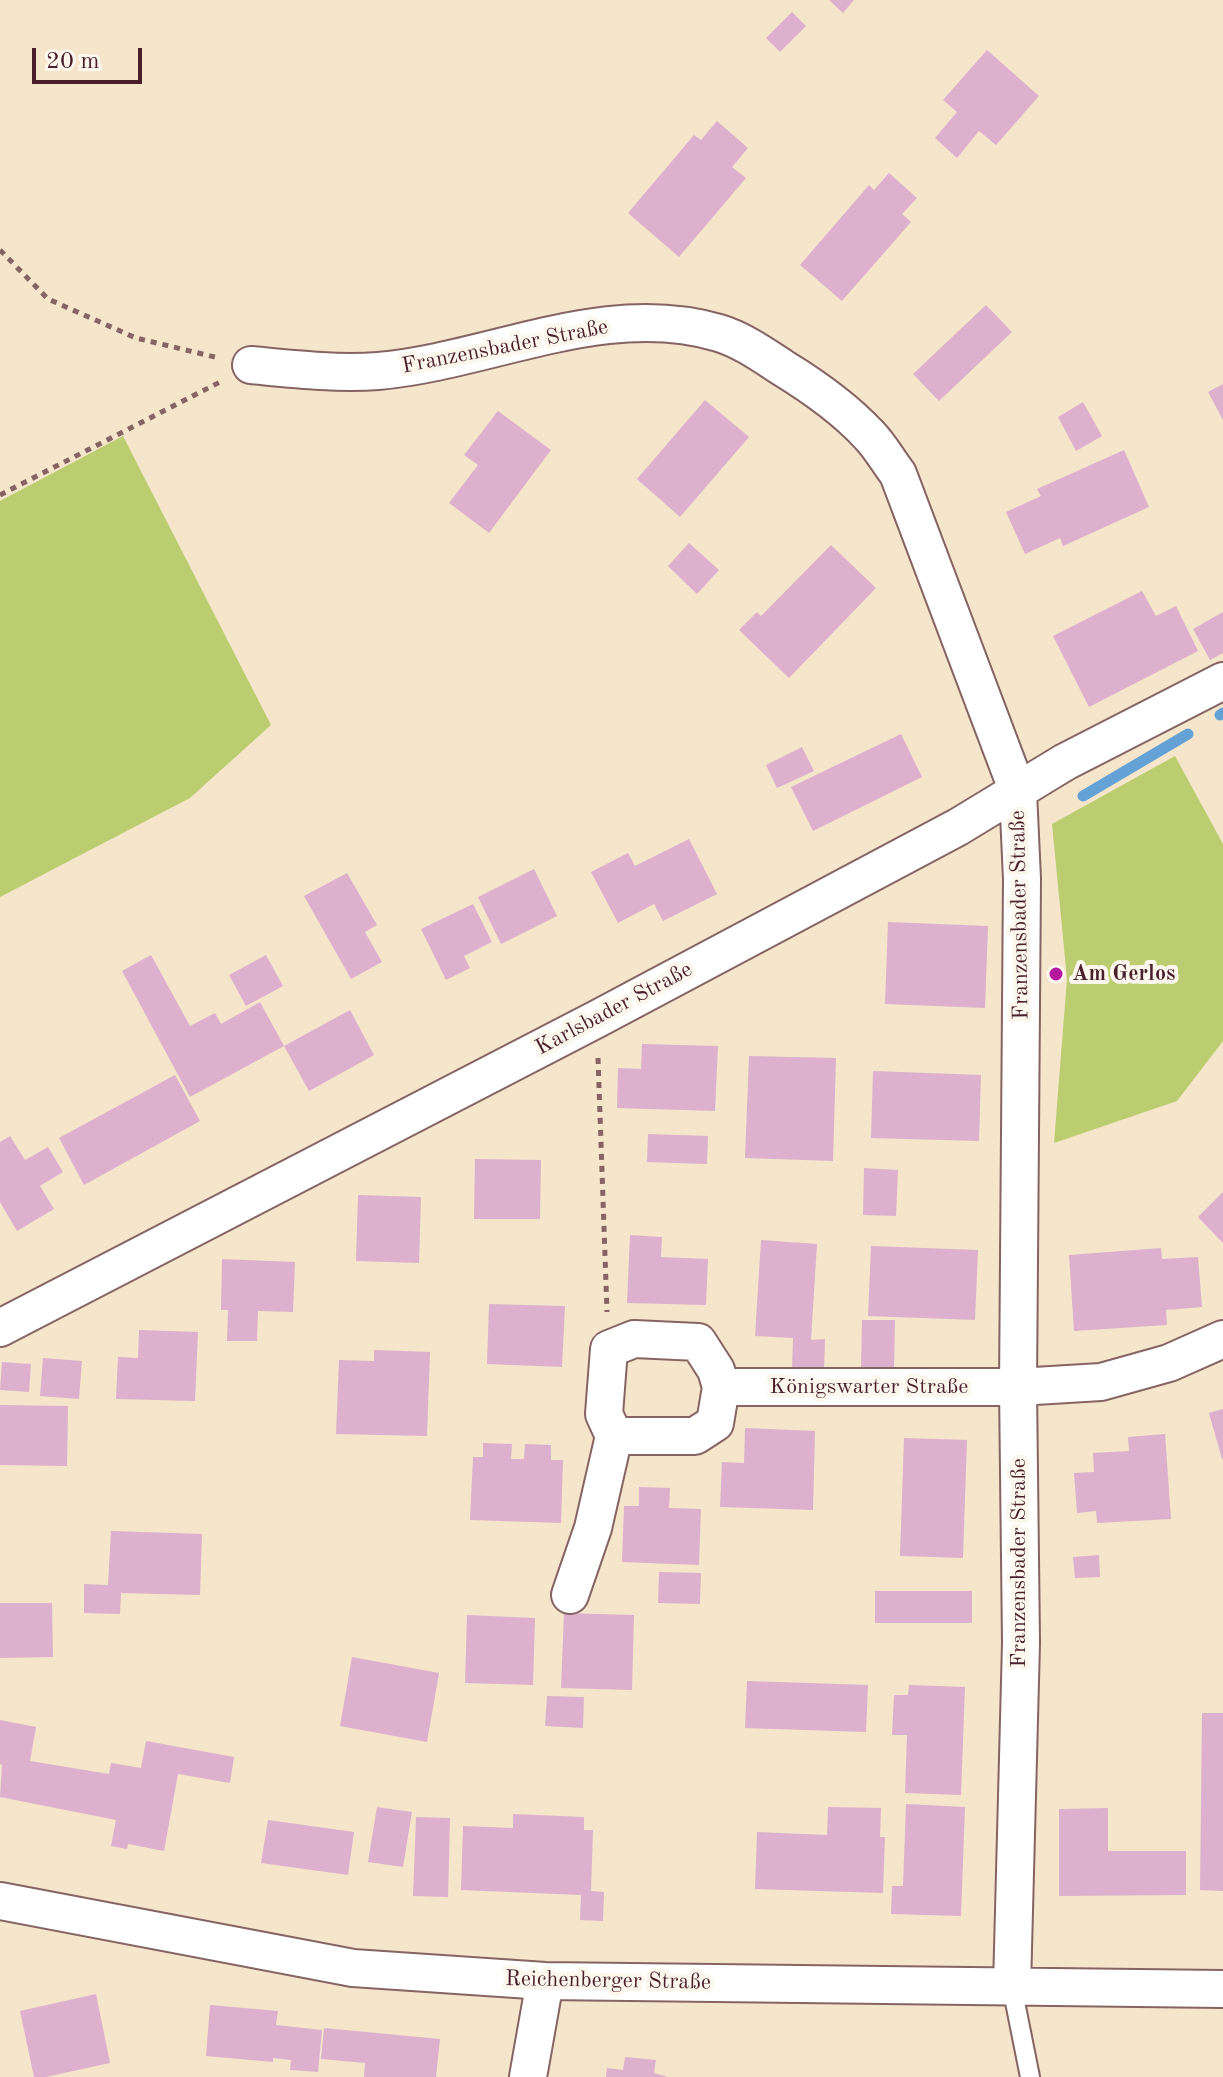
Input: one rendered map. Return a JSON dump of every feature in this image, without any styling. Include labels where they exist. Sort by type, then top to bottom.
[{"type":"street","name":"Franzensbader Straße","points":[[251,365],[336,372],[379,371],[420,365],[582,328],[654,323],[697,328],[745,344],[840,407],[871,436],[898,474],[1018,792],[1022,894],[1018,1387],[1021,1643],[1012,1987]]},
{"type":"street","name":"Karlsbader Straße","points":[[0,1328],[597,1019],[958,827],[1065,762],[1223,681]]},
{"type":"street","points":[[570,1595],[593,1528],[614,1436],[604,1414],[609,1349],[634,1339],[698,1342],[716,1370],[721,1387],[715,1423],[695,1436],[614,1436]]},
{"type":"street","name":"Königswarter Straße","points":[[721,1387],[1018,1387],[1101,1382],[1169,1363],[1223,1339]]},
{"type":"street","name":"Reichenberger Straße","points":[[0,1901],[353,1968],[545,1981],[1223,1989]]},
{"type":"street","points":[[528,2077],[545,1981]]},
{"type":"lane","points":[[1012,1987],[1030,2077]]},
{"type":"path","points":[[0,250],[48,299],[136,338],[251,365]]},
{"type":"path","points":[[0,495],[251,365]]},
{"type":"path","points":[[597,1019],[609,1349]]},
{"type":"green space","points":[[123,436],[271,725],[190,798],[0,897],[0,501]]},
{"type":"green space","points":[[1175,756],[1223,844],[1223,1041],[1177,1101],[1054,1143],[1067,979],[1052,824]]},
{"type":"building","points":[[829,0],[854,0],[843,13]]},
{"type":"building","points":[[792,12],[806,26],[780,52],[766,38]]},
{"type":"building","points":[[987,50],[1039,96],[996,145],[979,131],[957,158],[935,138],[957,112],[943,100]]},
{"type":"building","points":[[717,121],[748,148],[732,167],[746,178],[679,257],[628,213],[694,135],[701,140]]},
{"type":"building","points":[[889,173],[917,198],[902,214],[911,222],[842,301],[800,265],[869,185],[874,190]]},
{"type":"building","points":[[986,305],[1012,332],[939,401],[913,374]]},
{"type":"building","points":[[1223,384],[1223,420],[1208,392]]},
{"type":"building","points":[[705,400],[749,437],[680,517],[637,479]]},
{"type":"building","points":[[1083,402],[1102,436],[1076,451],[1058,417]]},
{"type":"building","points":[[498,411],[551,450],[489,533],[449,503],[478,465],[464,455]]},
{"type":"building","points":[[1124,450],[1149,507],[1063,546],[1060,538],[1025,554],[1006,512],[1041,496],[1037,489]]},
{"type":"building","points":[[689,543],[719,570],[697,594],[668,566]]},
{"type":"building","points":[[831,545],[876,588],[789,678],[739,630],[757,612],[761,616]]},
{"type":"building","points":[[1142,591],[1156,616],[1176,606],[1198,651],[1089,707],[1053,636]]},
{"type":"building","points":[[1223,612],[1223,653],[1210,660],[1193,629]]},
{"type":"building","points":[[901,734],[922,777],[813,831],[791,787]]},
{"type":"building","points":[[802,747],[814,771],[777,788],[766,765]]},
{"type":"building","points":[[689,839],[717,894],[663,921],[654,904],[618,923],[591,872],[628,853],[635,866]]},
{"type":"building","points":[[534,869],[557,916],[501,944],[478,897]]},
{"type":"building","points":[[347,873],[377,925],[365,932],[382,962],[351,979],[304,896]]},
{"type":"building","points":[[473,904],[492,942],[464,956],[470,968],[446,980],[421,929]]},
{"type":"building","points":[[888,922],[988,926],[985,1008],[885,1004]]},
{"type":"building","points":[[151,955],[190,1026],[215,1013],[221,1024],[260,1002],[284,1046],[190,1097],[122,971]]},
{"type":"building","points":[[266,955],[283,986],[246,1006],[229,975]]},
{"type":"building","points":[[350,1010],[374,1055],[309,1091],[284,1046]]},
{"type":"building","points":[[642,1044],[718,1046],[715,1111],[617,1108],[618,1068],[641,1069]]},
{"type":"building","points":[[749,1056],[836,1058],[833,1161],[745,1158]]},
{"type":"building","points":[[873,1071],[981,1075],[979,1141],[871,1138]]},
{"type":"building","points":[[175,1075],[200,1121],[84,1185],[59,1138]]},
{"type":"building","points":[[648,1134],[708,1136],[707,1164],[647,1162]]},
{"type":"building","points":[[10,1136],[25,1160],[48,1147],[63,1172],[40,1186],[54,1209],[17,1231],[0,1202],[0,1142]]},
{"type":"building","points":[[475,1159],[541,1160],[540,1219],[474,1219]]},
{"type":"building","points":[[864,1168],[898,1170],[896,1216],[863,1215]]},
{"type":"building","points":[[1223,1192],[1223,1243],[1198,1217]]},
{"type":"building","points":[[358,1195],[421,1197],[419,1263],[356,1261]]},
{"type":"building","points":[[630,1235],[662,1237],[661,1257],[708,1259],[706,1305],[627,1303]]},
{"type":"building","points":[[761,1240],[817,1244],[811,1340],[825,1339],[824,1370],[792,1370],[793,1338],[755,1336]]},
{"type":"building","points":[[871,1246],[978,1250],[975,1320],[868,1316]]},
{"type":"building","points":[[1161,1248],[1162,1259],[1198,1257],[1202,1307],[1166,1310],[1167,1325],[1074,1331],[1069,1255]]},
{"type":"building","points":[[222,1259],[295,1262],[293,1312],[258,1311],[257,1341],[227,1341],[228,1310],[221,1310]]},
{"type":"building","points":[[489,1304],[565,1306],[562,1367],[487,1364]]},
{"type":"building","points":[[862,1320],[895,1320],[894,1369],[861,1369]]},
{"type":"building","points":[[139,1330],[198,1332],[195,1401],[116,1399],[118,1357],[138,1358]]},
{"type":"building","points":[[374,1350],[430,1352],[427,1436],[336,1434],[339,1360],[374,1361]]},
{"type":"building","points":[[43,1358],[82,1361],[79,1399],[40,1396]]},
{"type":"building","points":[[2,1362],[31,1364],[29,1392],[0,1390]]},
{"type":"building","points":[[0,1405],[68,1406],[67,1466],[0,1465]]},
{"type":"building","points":[[1223,1409],[1223,1459],[1222,1459],[1209,1413]]},
{"type":"building","points":[[745,1428],[815,1431],[813,1510],[720,1507],[722,1462],[744,1463]]},
{"type":"building","points":[[1165,1434],[1171,1519],[1097,1523],[1096,1511],[1077,1513],[1074,1473],[1094,1472],[1093,1453],[1129,1451],[1128,1437]]},
{"type":"building","points":[[904,1438],[967,1440],[963,1558],[900,1556]]},
{"type":"building","points":[[483,1443],[512,1444],[511,1459],[524,1459],[525,1444],[551,1445],[551,1460],[563,1460],[561,1523],[470,1520],[473,1457],[483,1457]]},
{"type":"building","points":[[639,1487],[670,1488],[669,1508],[701,1509],[699,1565],[622,1562],[624,1506],[639,1506]]},
{"type":"building","points":[[111,1531],[202,1534],[200,1595],[121,1593],[120,1614],[84,1613],[84,1584],[108,1585]]},
{"type":"building","points":[[1099,1555],[1100,1577],[1075,1578],[1073,1557]]},
{"type":"building","points":[[659,1572],[701,1573],[700,1604],[658,1603]]},
{"type":"building","points":[[875,1591],[972,1591],[972,1623],[875,1623]]},
{"type":"building","points":[[0,1603],[52,1603],[53,1657],[0,1658]]},
{"type":"building","points":[[564,1613],[634,1615],[632,1690],[561,1688]]},
{"type":"building","points":[[467,1615],[535,1618],[533,1685],[465,1683]]},
{"type":"building","points":[[352,1657],[439,1673],[427,1742],[340,1726]]},
{"type":"building","points":[[747,1681],[868,1685],[866,1732],[745,1728]]},
{"type":"building","points":[[909,1685],[965,1687],[961,1795],[905,1793],[907,1735],[892,1735],[894,1695],[908,1695]]},
{"type":"building","points":[[547,1696],[584,1697],[583,1728],[545,1726]]},
{"type":"building","points":[[1202,1713],[1223,1713],[1223,1891],[1200,1890]]},
{"type":"building","points":[[0,1720],[36,1727],[30,1761],[109,1774],[111,1763],[141,1768],[146,1741],[234,1757],[230,1783],[178,1774],[164,1851],[128,1844],[127,1849],[111,1846],[116,1820],[0,1797]]},
{"type":"building","points":[[906,1804],[965,1807],[961,1916],[891,1914],[892,1886],[903,1886]]},
{"type":"building","points":[[377,1807],[412,1812],[403,1867],[368,1862]]},
{"type":"building","points":[[828,1807],[881,1808],[880,1837],[885,1837],[883,1893],[755,1889],[757,1832],[827,1835]]},
{"type":"building","points":[[1108,1808],[1108,1851],[1186,1851],[1186,1895],[1059,1896],[1059,1809]]},
{"type":"building","points":[[513,1814],[584,1817],[584,1830],[593,1830],[591,1891],[604,1892],[603,1921],[580,1920],[581,1895],[461,1890],[463,1826],[513,1828]]},
{"type":"building","points":[[416,1817],[450,1818],[448,1897],[413,1896]]},
{"type":"building","points":[[268,1820],[354,1832],[348,1875],[261,1863]]},
{"type":"building","points":[[96,1994],[110,2063],[34,2077],[20,2011]]},
{"type":"building","points":[[210,2005],[278,2011],[276,2025],[322,2030],[318,2072],[290,2070],[291,2060],[273,2058],[273,2062],[206,2056]]},
{"type":"building","points":[[324,2028],[440,2039],[436,2077],[364,2077],[365,2063],[321,2059]]},
{"type":"building","points":[[625,2057],[656,2060],[654,2073],[668,2077],[606,2077],[607,2068],[623,2070]]},
{"type":"waterway","points":[[1083,796],[1188,734]]},
{"type":"place","name":"Am Gerlos","points":[[1056,974]]}]
